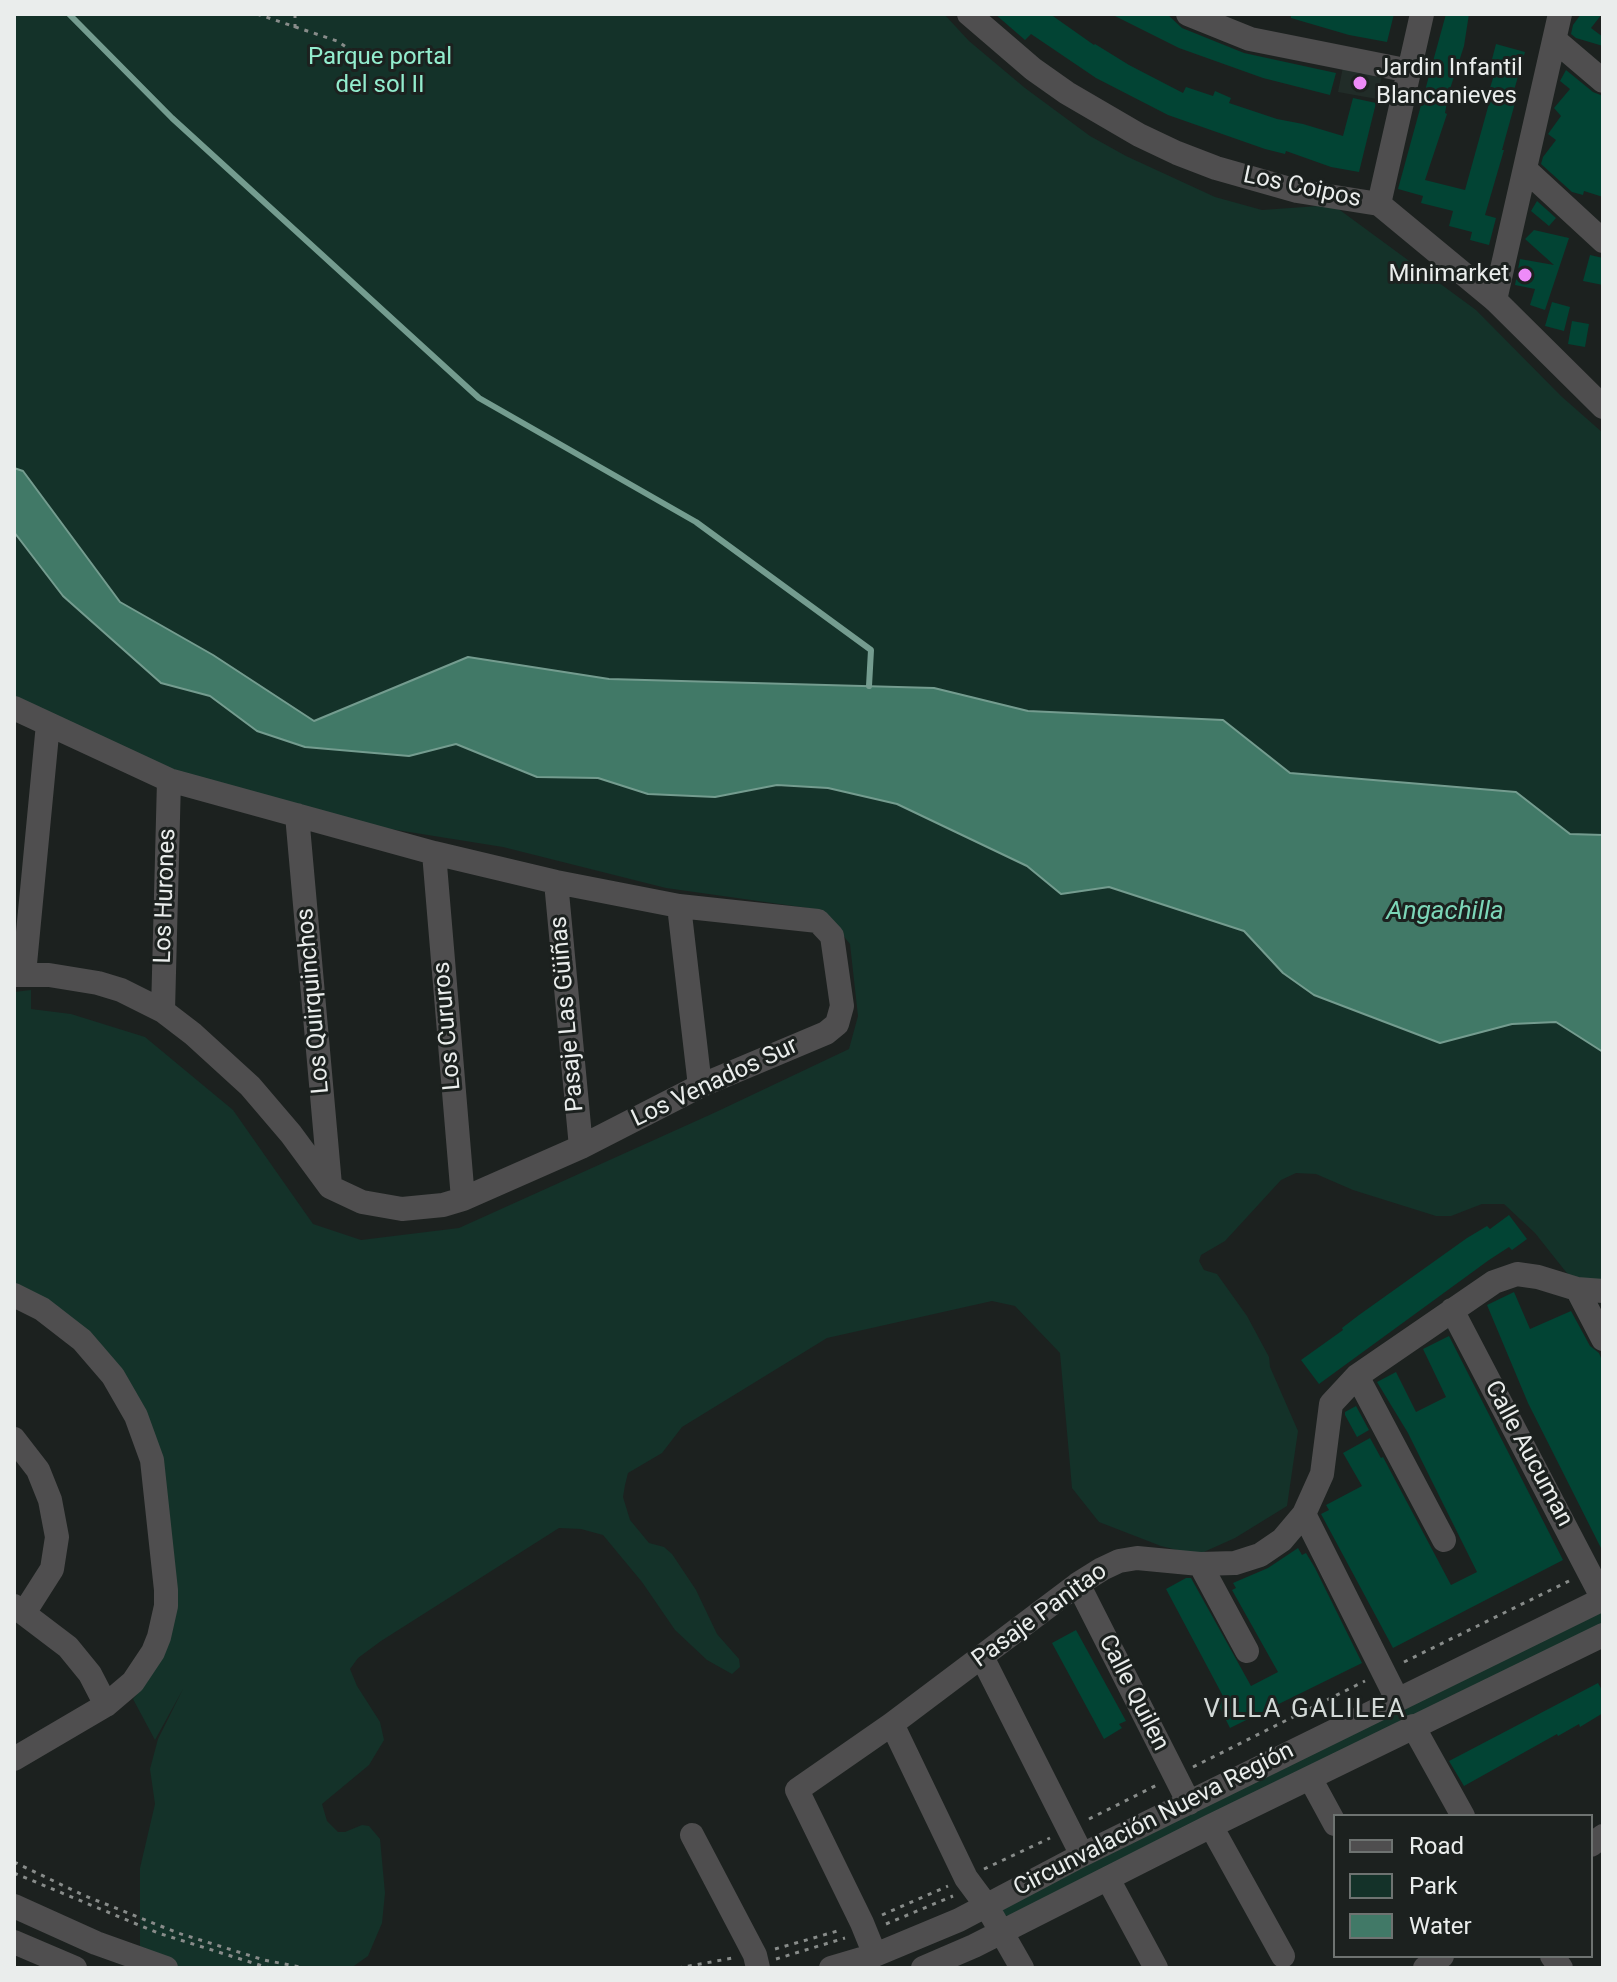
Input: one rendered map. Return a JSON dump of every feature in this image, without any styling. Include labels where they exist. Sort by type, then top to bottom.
[{"type":"street","name":"Los Coipos","points":[[969,14],[1022,60],[1067,93],[1164,147],[1256,181],[1379,204],[1495,300],[1603,407]]},
{"type":"street","points":[[1188,14],[1250,39],[1410,71]]},
{"type":"street","points":[[1379,204],[1422,14]]},
{"type":"street","points":[[1495,300],[1560,14]]},
{"type":"street","points":[[1556,41],[1603,81]]},
{"type":"street","points":[[1526,170],[1603,241]]},
{"type":"street","name":"Los Venados Sur","points":[[14,708],[169,780],[434,853],[556,882],[679,906],[812,920],[823,924],[832,936],[842,1006],[837,1024],[826,1033],[700,1086],[581,1147],[463,1199],[423,1209],[402,1209],[362,1202],[330,1187]]},
{"type":"street","points":[[48,724],[19,975],[74,977],[121,990],[163,1011],[250,1086],[330,1187]]},
{"type":"street","name":"Los Hurones","points":[[163,1011],[169,780]]},
{"type":"street","name":"Los Quirquinchos","points":[[297,815],[330,1187]]},
{"type":"street","name":"Los Cururos","points":[[434,853],[463,1199]]},
{"type":"street","name":"Pasaje Las Güiñas","points":[[556,882],[581,1147]]},
{"type":"street","points":[[679,906],[700,1086]]},
{"type":"street","name":"Pasaje Panitao","points":[[862,1923],[797,1790],[892,1724],[1078,1584],[1119,1561],[1137,1558],[1200,1564],[1235,1563],[1260,1555],[1282,1540],[1304,1514],[1322,1474],[1331,1404],[1357,1376],[1494,1282],[1517,1274],[1577,1289],[1603,1291]]},
{"type":"street","points":[[1577,1289],[1603,1339]]},
{"type":"street","points":[[14,1295],[62,1323],[99,1358],[126,1395],[152,1460],[166,1590],[164,1622],[153,1652],[133,1682],[106,1705],[14,1759]]},
{"type":"street","name":"Calle Aucuman","points":[[1452,1310],[1603,1599]]},
{"type":"street","points":[[1357,1376],[1444,1540]]},
{"type":"street","points":[[14,1439],[38,1470],[50,1500],[57,1537],[52,1569],[19,1609],[56,1635],[80,1660],[106,1705]]},
{"type":"street","points":[[1304,1514],[1397,1699]]},
{"type":"street","points":[[1200,1564],[1247,1651]]},
{"type":"street","name":"Calle Quilen","points":[[1078,1584],[1189,1803]]},
{"type":"street","name":"Circunvalación Nueva Región","points":[[831,1968],[875,1955],[959,1920],[1082,1855],[1603,1599]]},
{"type":"street","name":"Circunvalación Nueva Región","points":[[923,1968],[1002,1932],[1413,1726],[1603,1635]]},
{"type":"street","points":[[982,1657],[1082,1855]]},
{"type":"street","points":[[892,1724],[966,1878],[986,1905],[1022,1968]]},
{"type":"street","points":[[1413,1726],[1462,1814]]},
{"type":"street","points":[[1310,1778],[1333,1820]]},
{"type":"street","points":[[1211,1826],[1283,1956]]},
{"type":"street","points":[[692,1835],[756,1961]]},
{"type":"street","points":[[1108,1879],[1156,1968]]},
{"type":"street","points":[[14,1906],[96,1943],[166,1968]]},
{"type":"street","points":[[862,1923],[875,1955]]},
{"type":"street","points":[[14,1942],[75,1968]]},
{"type":"path","points":[[257,14],[337,41],[358,55]]},
{"type":"path","points":[[295,14],[295,28]]},
{"type":"path","points":[[678,1968],[756,1961],[862,1923],[966,1878],[1589,1571]]},
{"type":"path","points":[[14,1862],[83,1895],[178,1933],[264,1960],[305,1968]]},
{"type":"path","points":[[14,1873],[128,1922],[269,1968]]},
{"type":"shaded area","name":"Jardin Infantil Blancanieves","points":[[1343,67],[1382,75],[1377,99],[1338,92]]},
{"type":"green space","name":"Parque portal del sol II","points":[[14,14],[944,14],[969,41],[1025,88],[1090,136],[1215,197],[1262,210],[1333,205],[1476,310],[1561,396],[1603,433],[1603,1289],[1584,1288],[1566,1272],[1535,1233],[1504,1204],[1482,1204],[1451,1216],[1436,1216],[1353,1190],[1316,1174],[1296,1173],[1281,1180],[1225,1241],[1201,1255],[1199,1261],[1204,1270],[1217,1274],[1247,1316],[1269,1357],[1270,1367],[1298,1431],[1287,1506],[1235,1538],[1197,1555],[1161,1546],[1099,1522],[1072,1488],[1060,1353],[1015,1306],[992,1301],[827,1338],[682,1427],[662,1453],[628,1473],[623,1497],[630,1520],[649,1543],[664,1547],[672,1554],[696,1590],[717,1634],[739,1659],[740,1667],[732,1674],[707,1660],[675,1630],[642,1582],[603,1535],[581,1529],[559,1528],[381,1641],[358,1658],[350,1669],[380,1722],[384,1740],[369,1765],[322,1804],[327,1821],[338,1832],[369,1826],[380,1839],[385,1893],[382,1923],[368,1956],[351,1968],[140,1968],[140,1868],[155,1804],[150,1769],[158,1739],[183,1689],[155,1740],[133,1699],[147,1682],[167,1644],[143,1420],[14,1284],[14,992],[31,990],[31,1009],[71,1014],[145,1037],[233,1110],[313,1224],[361,1240],[459,1228],[849,1049],[858,1016],[850,944],[822,910],[666,888],[503,847],[384,828],[169,770],[14,705]]},
{"type":"green space","points":[[1603,1608],[1603,1624],[1012,1915],[1004,1916],[1001,1908]]},
{"type":"water","name":"Angachilla","points":[[14,468],[23,471],[120,602],[213,655],[314,721],[468,657],[609,679],[934,688],[1028,711],[1223,720],[1290,773],[1516,792],[1570,834],[1603,835],[1603,1052],[1556,1022],[1512,1024],[1440,1043],[1314,995],[1283,973],[1244,931],[1109,887],[1061,894],[1027,866],[897,804],[828,788],[777,785],[715,797],[648,794],[598,778],[537,777],[456,744],[409,756],[305,747],[257,731],[210,696],[161,683],[63,596],[14,532]]},
{"type":"building","points":[[995,14],[1050,14],[1094,45],[1183,93],[1186,87],[1213,96],[1215,91],[1231,98],[1229,103],[1343,136],[1353,98],[1376,103],[1359,172],[1331,167],[1286,151],[1285,154],[1265,149],[1168,115],[1096,78],[1031,34],[1025,40]]},
{"type":"building","points":[[1111,14],[1167,14],[1182,28],[1244,53],[1336,73],[1330,95],[1263,78],[1179,48]]},
{"type":"building","points":[[1291,14],[1394,14],[1387,42],[1349,35],[1291,18]]},
{"type":"building","points":[[1446,14],[1469,14],[1464,46],[1449,92],[1447,114],[1425,180],[1465,190],[1493,89],[1490,88],[1497,65],[1491,63],[1496,44],[1525,52],[1511,101],[1515,103],[1504,150],[1485,215],[1496,218],[1489,245],[1470,240],[1472,232],[1449,226],[1453,211],[1421,203],[1423,196],[1398,189]]},
{"type":"building","points":[[1581,14],[1602,14],[1591,28],[1603,37],[1603,46],[1571,34]]},
{"type":"building","points":[[1566,70],[1593,92],[1603,96],[1603,197],[1584,191],[1583,195],[1572,192],[1541,164],[1556,140],[1548,134],[1561,116],[1554,108],[1570,89],[1560,81]]},
{"type":"building","points":[[1537,201],[1556,218],[1549,226],[1531,211]]},
{"type":"building","points":[[1534,230],[1569,238],[1545,310],[1530,305],[1535,289],[1515,285],[1520,259],[1554,265],[1525,239]]},
{"type":"building","points":[[1590,255],[1603,258],[1603,285],[1583,281]]},
{"type":"building","points":[[1552,302],[1570,307],[1564,331],[1545,326]]},
{"type":"building","points":[[1572,321],[1589,324],[1585,347],[1568,344]]},
{"type":"building","points":[[1509,1215],[1527,1239],[1489,1260],[1319,1384],[1301,1360],[1467,1238],[1487,1226],[1490,1229]]},
{"type":"building","points":[[1514,1292],[1530,1329],[1571,1311],[1603,1363],[1603,1552],[1528,1403],[1487,1305]]},
{"type":"building","points":[[1449,1336],[1563,1560],[1393,1648],[1321,1514],[1329,1510],[1326,1505],[1362,1486],[1343,1453],[1370,1438],[1451,1585],[1477,1572],[1408,1433],[1377,1382],[1396,1372],[1416,1412],[1446,1397],[1423,1349]]},
{"type":"building","points":[[1356,1406],[1369,1430],[1357,1437],[1345,1415]]},
{"type":"building","points":[[1298,1548],[1302,1555],[1306,1553],[1315,1568],[1362,1663],[1230,1728],[1217,1702],[1224,1698],[1166,1589],[1191,1578],[1251,1686],[1278,1672],[1232,1590],[1236,1588],[1233,1583],[1268,1568]]},
{"type":"building","points":[[1076,1630],[1126,1721],[1119,1724],[1122,1728],[1104,1739],[1052,1643]]},
{"type":"building","points":[[1598,1683],[1603,1692],[1603,1713],[1580,1727],[1579,1724],[1557,1734],[1464,1786],[1449,1761]]},
{"type":"waterway","points":[[69,14],[172,118],[479,398],[696,522],[871,650],[869,686]]},
{"type":"place","name":"Jardin Infantil Blancanieves","points":[[1360,83]]},
{"type":"place","name":"Minimarket","points":[[1525,275]]},
{"type":"district","name":"VILLA GALILEA","points":[[1305,1710]]}]
